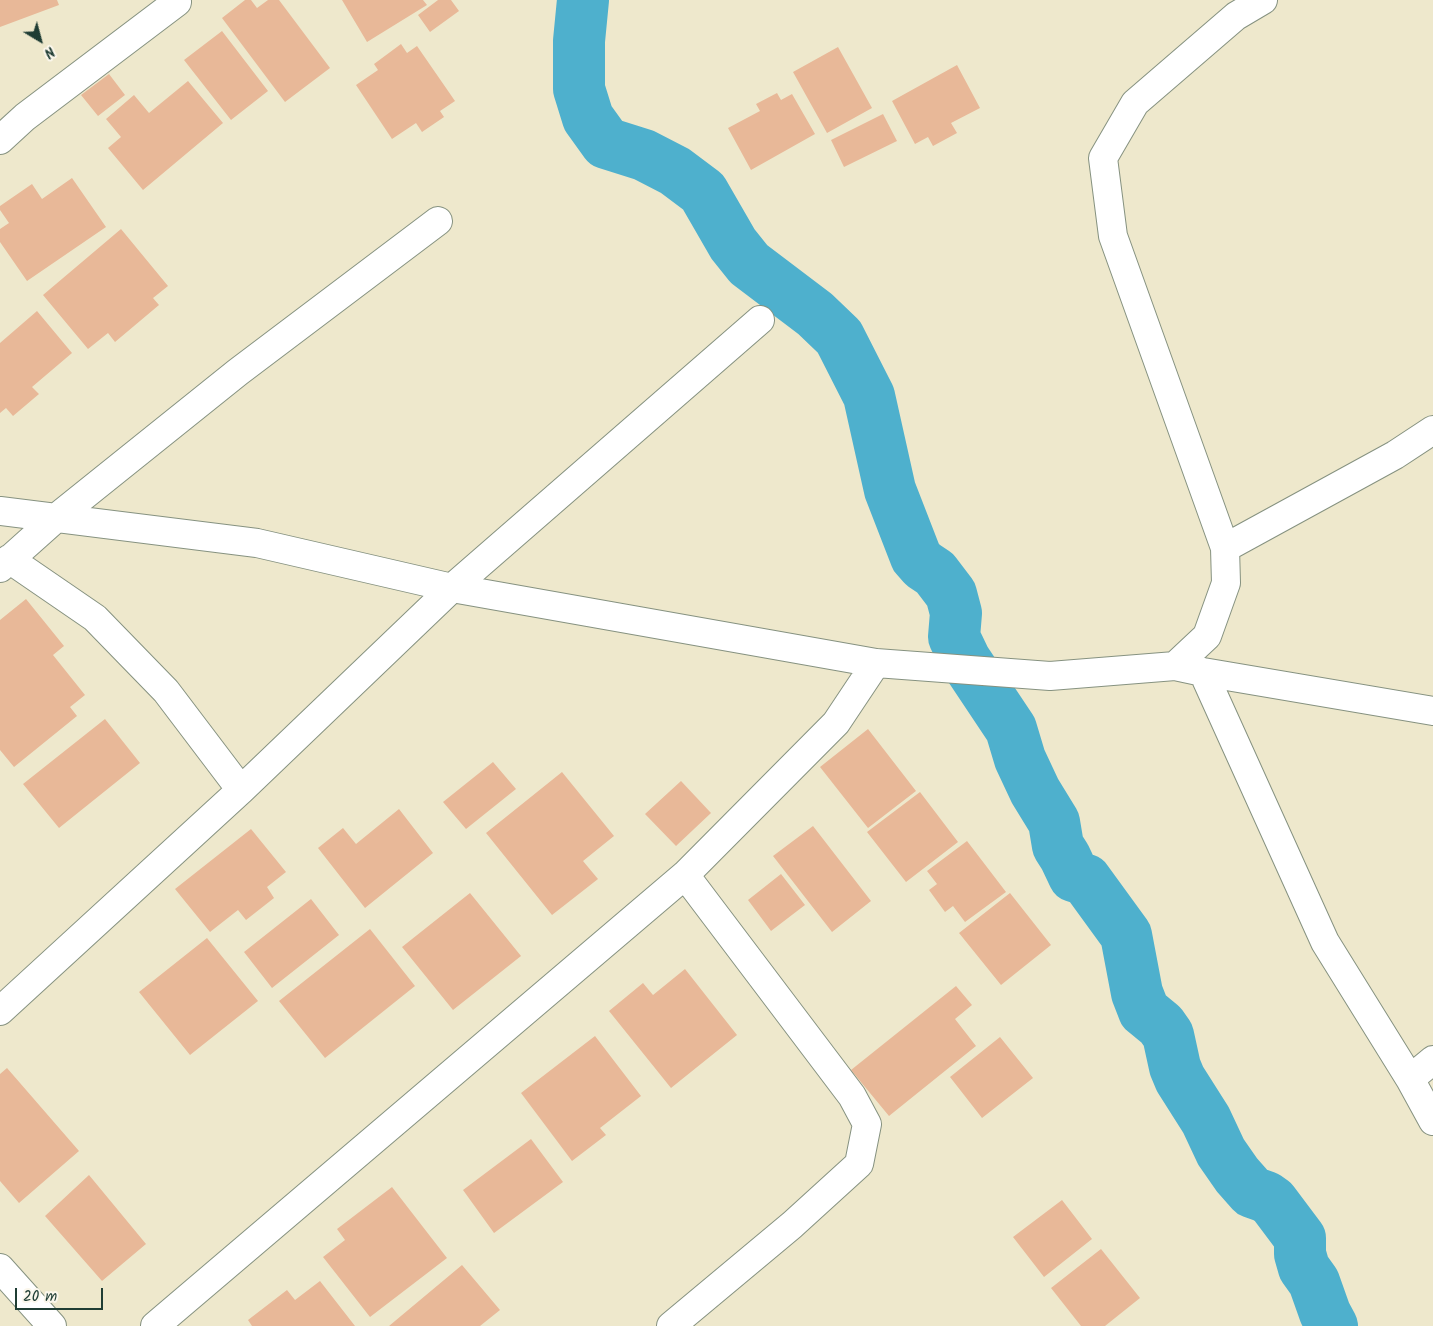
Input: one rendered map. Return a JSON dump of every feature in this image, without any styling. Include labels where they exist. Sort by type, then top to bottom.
[{"type":"street","points":[[1175,666],[1207,636],[1226,583],[1225,548],[1113,236],[1103,158],[1135,104],[1236,16],[1263,0]]},
{"type":"street","points":[[0,140],[25,117],[177,2]]},
{"type":"street","points":[[241,790],[166,691],[95,618],[5,564],[56,518],[238,372],[438,220]]},
{"type":"street","points":[[0,1011],[241,790],[452,588],[760,320]]},
{"type":"street","points":[[1225,548],[1395,455],[1433,430]]},
{"type":"street","points":[[0,511],[257,543],[452,588],[876,663],[1050,676],[1175,666],[1433,711]]},
{"type":"street","points":[[155,1326],[685,875],[836,723],[876,663]]},
{"type":"street","points":[[1203,672],[1325,942],[1410,1079],[1433,1121]]},
{"type":"street","points":[[670,1326],[792,1225],[859,1164],[867,1124],[852,1096],[685,875]]},
{"type":"street","points":[[1410,1079],[1433,1060]]},
{"type":"street","points":[[0,1268],[52,1326]]},
{"type":"building","points":[[0,0],[57,0],[59,5],[0,27]]},
{"type":"building","points":[[245,0],[251,0],[257,8],[268,0],[279,0],[330,68],[285,102],[222,18]]},
{"type":"building","points":[[342,0],[423,0],[427,5],[367,42]]},
{"type":"building","points":[[438,0],[451,0],[459,11],[430,32],[418,15]]},
{"type":"building","points":[[222,31],[268,91],[231,120],[184,60]]},
{"type":"building","points":[[401,44],[407,53],[417,46],[455,101],[440,111],[444,117],[422,132],[416,123],[392,139],[356,85],[378,70],[374,64]]},
{"type":"building","points":[[838,47],[872,108],[827,133],[793,72]]},
{"type":"building","points":[[957,65],[980,108],[951,123],[957,133],[933,146],[928,137],[915,144],[892,101]]},
{"type":"building","points":[[109,74],[125,95],[98,116],[81,95]]},
{"type":"building","points":[[188,81],[223,123],[143,190],[108,148],[121,137],[106,119],[134,95],[149,113]]},
{"type":"building","points":[[777,93],[781,100],[792,94],[815,134],[751,170],[728,128],[760,111],[756,104]]},
{"type":"building","points":[[883,114],[897,141],[844,167],[831,140]]},
{"type":"building","points":[[72,178],[106,227],[27,281],[0,242],[0,229],[9,223],[0,210],[0,206],[32,184],[42,199]]},
{"type":"building","points":[[121,229],[168,286],[153,298],[159,305],[115,342],[108,333],[88,349],[43,295]]},
{"type":"building","points":[[37,311],[72,353],[32,387],[39,394],[13,416],[6,408],[0,413],[0,343]]},
{"type":"building","points":[[26,599],[64,646],[53,655],[85,695],[70,707],[77,716],[14,767],[0,750],[0,620]]},
{"type":"building","points":[[105,719],[140,763],[59,828],[23,784]]},
{"type":"building","points":[[868,729],[916,791],[868,828],[820,767]]},
{"type":"building","points":[[493,762],[516,789],[466,829],[443,802]]},
{"type":"building","points":[[562,772],[614,836],[583,861],[598,879],[552,915],[486,833]]},
{"type":"building","points":[[681,781],[711,813],[676,846],[645,814]]},
{"type":"building","points":[[920,792],[958,842],[906,882],[867,832]]},
{"type":"building","points":[[399,809],[433,853],[365,908],[318,848],[343,828],[356,844]]},
{"type":"building","points":[[813,826],[871,901],[832,932],[773,856]]},
{"type":"building","points":[[251,829],[286,872],[267,887],[274,898],[246,920],[238,910],[210,932],[175,889]]},
{"type":"building","points":[[967,841],[1006,892],[965,922],[953,906],[945,912],[929,890],[937,884],[927,871]]},
{"type":"building","points":[[781,874],[805,905],[771,931],[748,900]]},
{"type":"building","points":[[470,893],[521,956],[453,1010],[402,947]]},
{"type":"building","points":[[1010,893],[1051,945],[1001,985],[959,933]]},
{"type":"building","points":[[311,899],[339,935],[272,988],[244,952]]},
{"type":"building","points":[[370,929],[415,986],[325,1058],[279,1001]]},
{"type":"building","points":[[207,938],[258,1001],[190,1055],[139,992]]},
{"type":"building","points":[[685,969],[737,1035],[671,1088],[609,1011],[643,983],[653,995]]},
{"type":"building","points":[[956,986],[972,1005],[955,1019],[976,1046],[889,1116],[851,1070]]},
{"type":"building","points":[[595,1036],[641,1096],[600,1128],[606,1135],[572,1161],[521,1093]]},
{"type":"building","points":[[1000,1037],[1033,1078],[982,1118],[950,1077]]},
{"type":"building","points":[[7,1068],[79,1151],[19,1203],[0,1181],[0,1074]]},
{"type":"building","points":[[531,1139],[563,1182],[494,1233],[463,1190]]},
{"type":"building","points":[[89,1175],[146,1244],[102,1281],[45,1216]]},
{"type":"building","points":[[392,1187],[447,1258],[370,1317],[323,1257],[345,1240],[337,1229]]},
{"type":"building","points":[[1062,1200],[1092,1239],[1044,1277],[1013,1237]]},
{"type":"building","points":[[1101,1249],[1140,1298],[1105,1326],[1081,1326],[1051,1288]]},
{"type":"building","points":[[462,1265],[500,1310],[480,1326],[389,1326]]},
{"type":"building","points":[[320,1281],[355,1326],[252,1326],[248,1320],[287,1290],[295,1300]]},
{"type":"waterway","points":[[583,0],[579,41],[579,89],[588,118],[606,143],[644,155],[675,171],[703,192],[733,244],[749,264],[815,314],[839,337],[869,396],[890,490],[916,557],[923,565],[935,573],[951,594],[956,613],[954,637],[965,660],[1011,729],[1020,759],[1035,791],[1054,822],[1058,846],[1074,876],[1086,880],[1126,935],[1137,993],[1144,1011],[1161,1025],[1168,1035],[1175,1067],[1180,1079],[1206,1120],[1221,1152],[1252,1192],[1266,1197],[1273,1202],[1300,1238],[1300,1254],[1304,1268],[1314,1282],[1325,1313],[1332,1326]]}]
